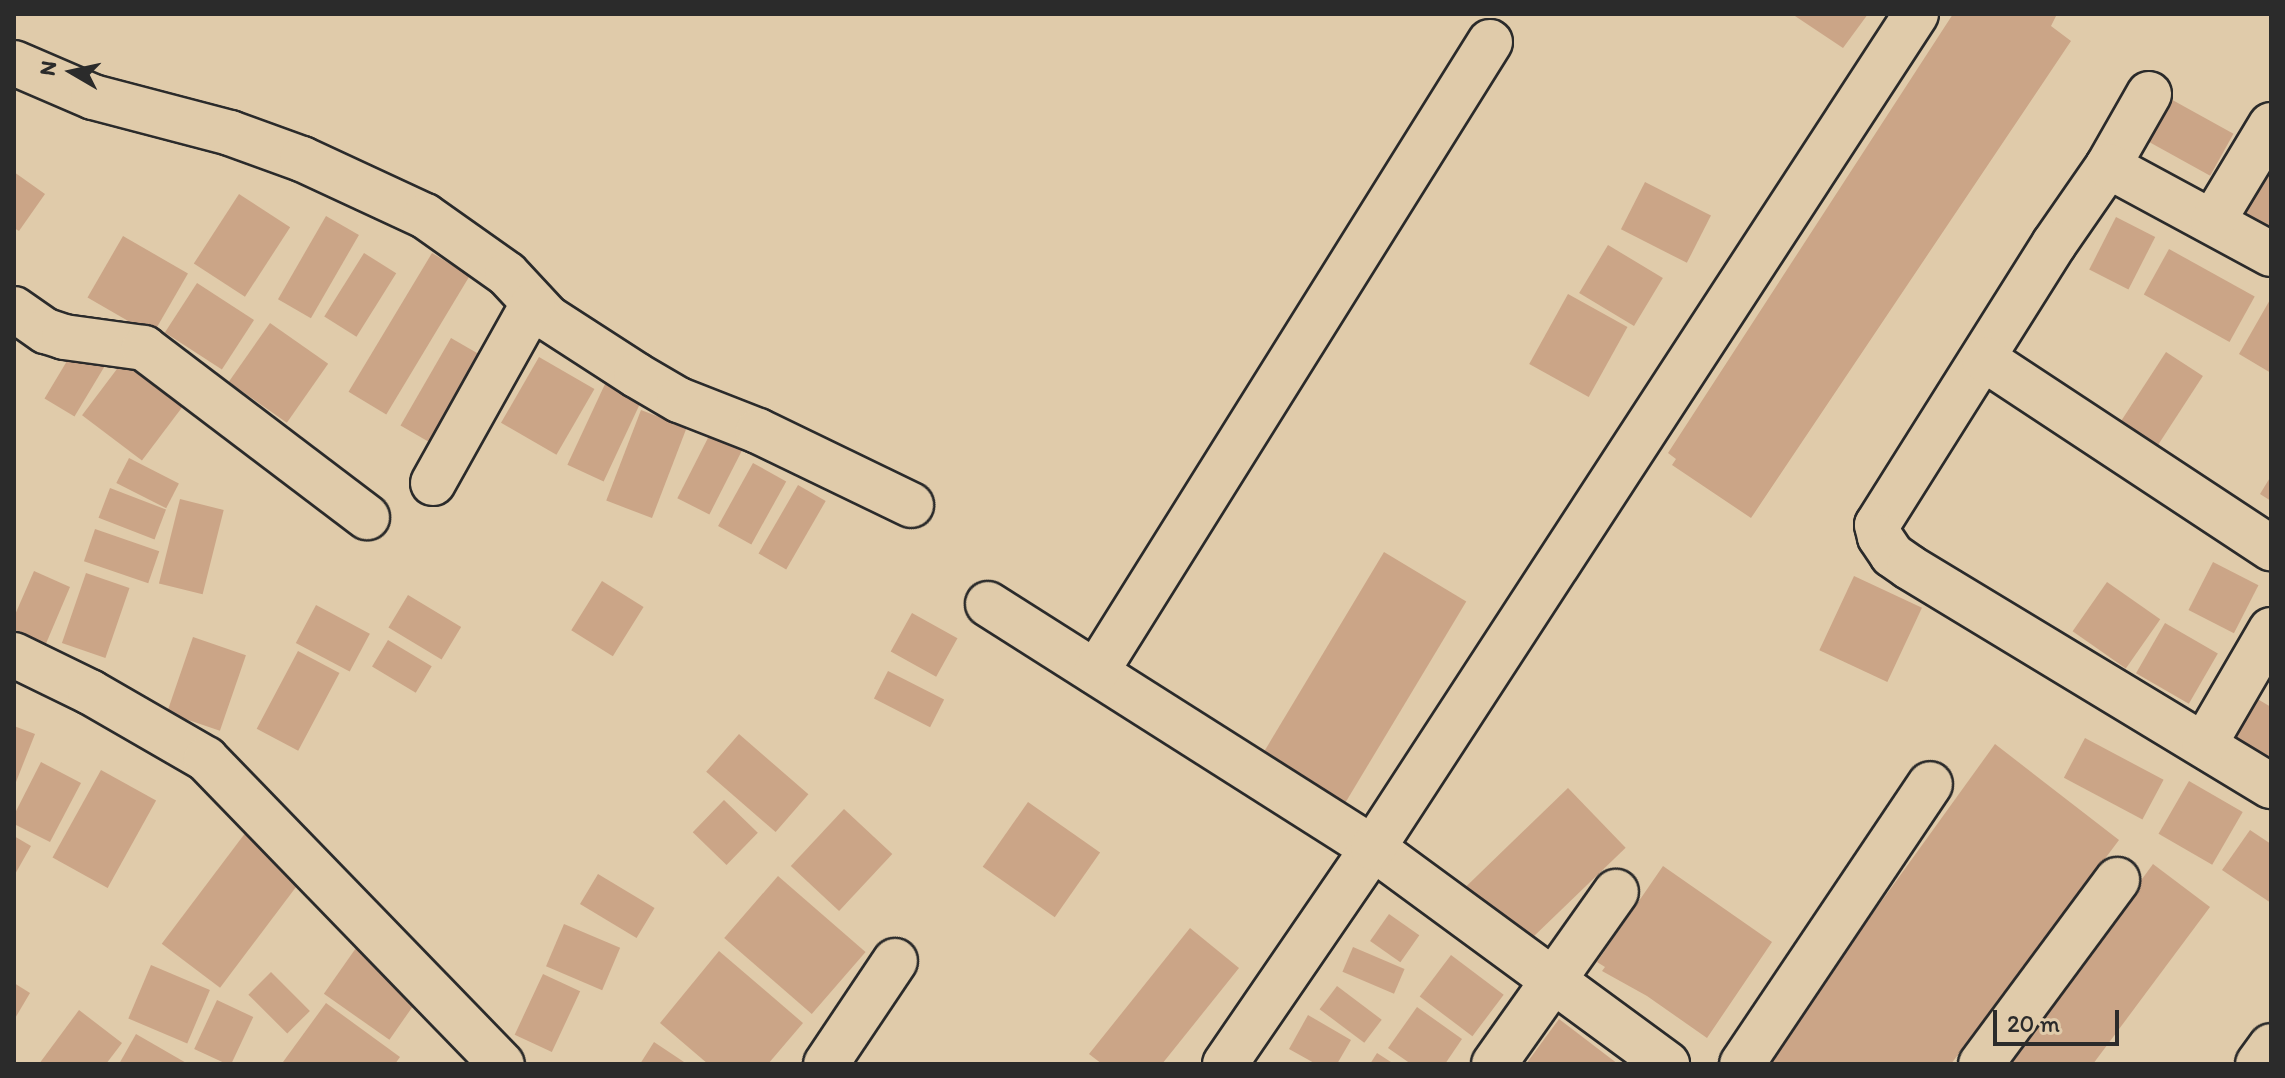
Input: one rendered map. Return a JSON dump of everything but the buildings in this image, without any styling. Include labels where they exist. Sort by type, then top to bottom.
[{"type":"street","points":[[1225,1064],[1373,848],[1916,14]]},
{"type":"street","points":[[1096,672],[1490,42]]},
{"type":"street","points":[[14,63],[93,97],[230,133],[302,159],[425,216],[507,274],[533,304],[564,330],[679,400],[758,431],[911,505]]},
{"type":"street","points":[[2149,94],[2108,166],[2054,244],[1877,525],[1880,537],[1892,555],[1909,567],[2271,786]]},
{"type":"street","points":[[2213,221],[2271,125]]},
{"type":"street","points":[[2108,166],[2271,254]]},
{"type":"street","points":[[433,483],[533,304]]},
{"type":"street","points":[[14,309],[55,334],[144,348],[367,517]]},
{"type":"street","points":[[1984,359],[2271,548]]},
{"type":"street","points":[[988,604],[1373,848],[1667,1064]]},
{"type":"street","points":[[2204,745],[2271,630]]},
{"type":"street","points":[[14,655],[90,692],[206,759],[502,1064]]},
{"type":"street","points":[[1742,1064],[1930,784]]},
{"type":"street","points":[[1981,1064],[2117,880]]},
{"type":"street","points":[[1494,1064],[1616,892]]},
{"type":"street","points":[[826,1064],[895,961]]},
{"type":"street","points":[[2258,1064],[2271,1046]]}]
